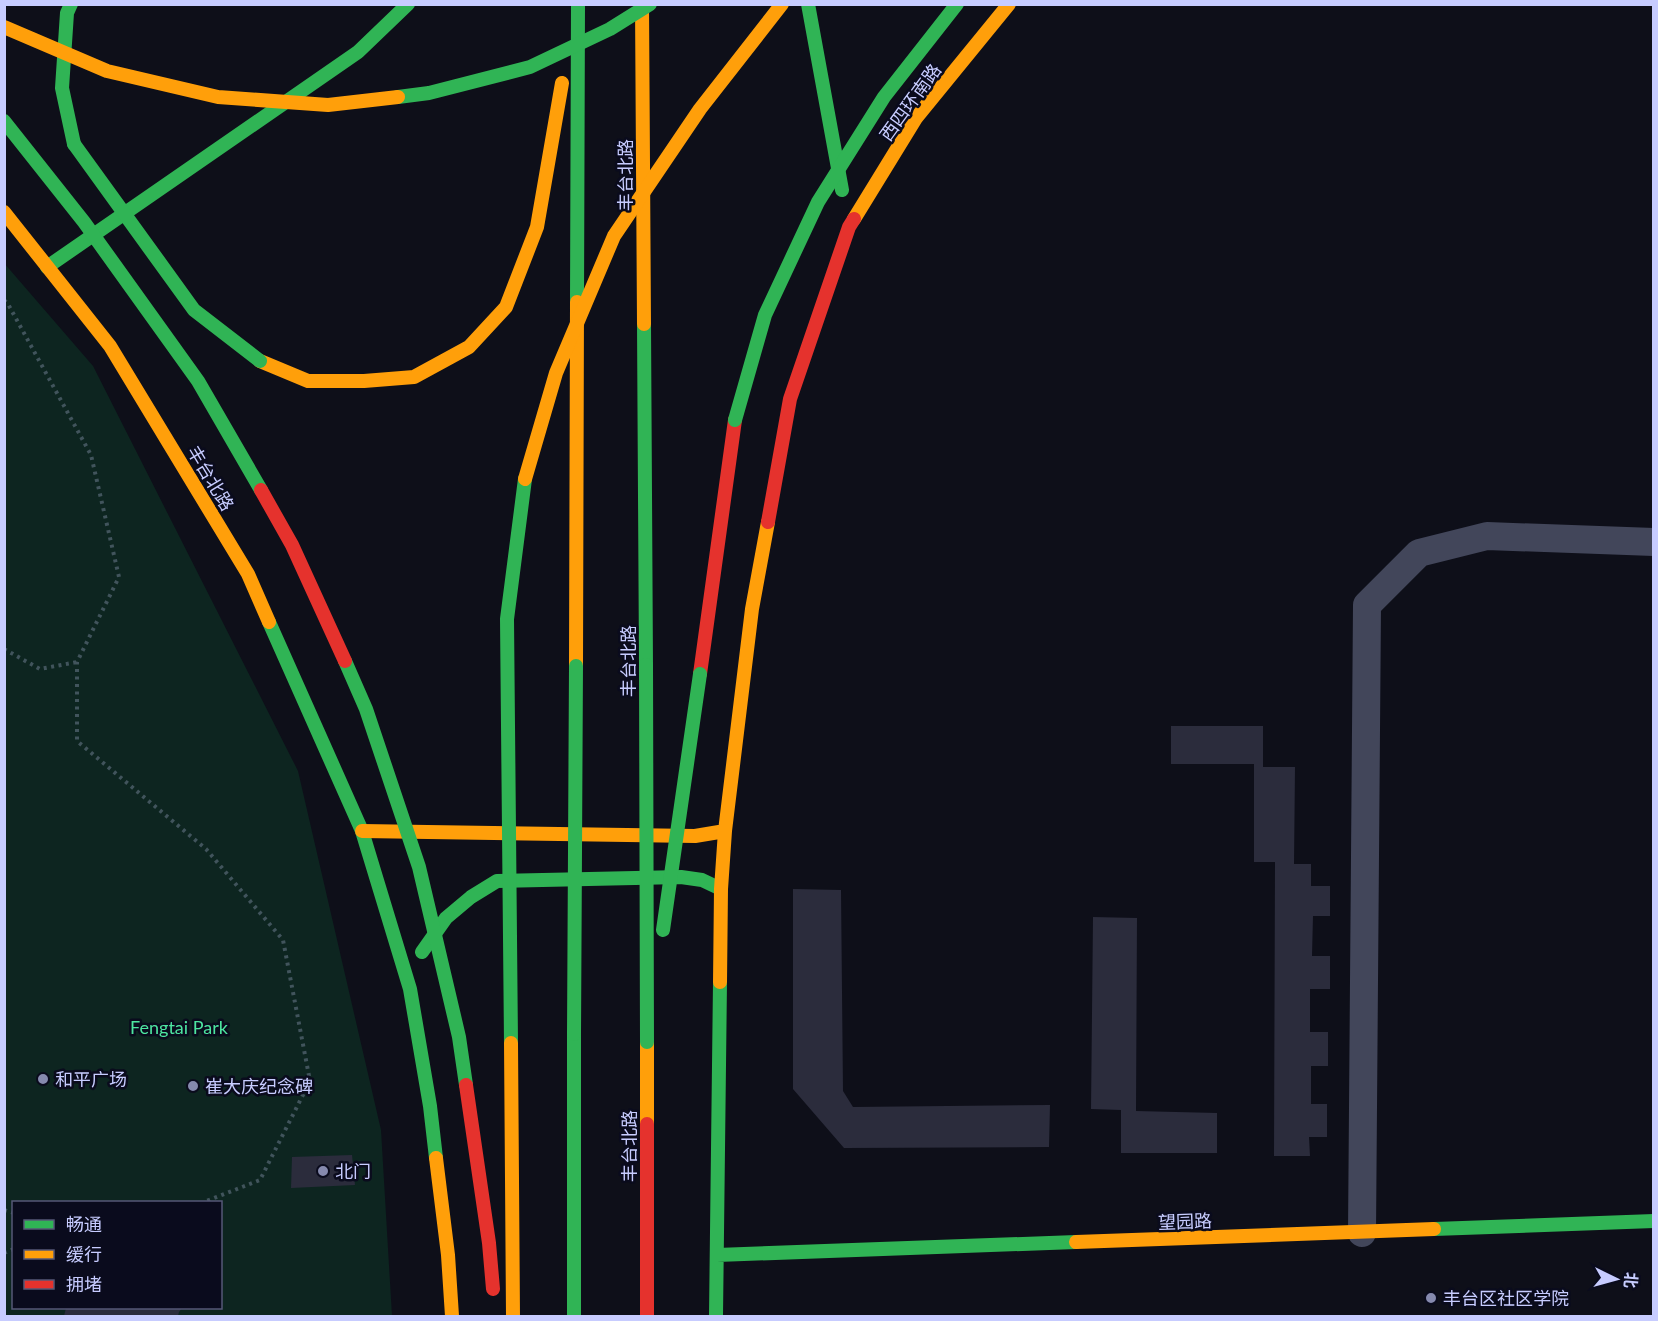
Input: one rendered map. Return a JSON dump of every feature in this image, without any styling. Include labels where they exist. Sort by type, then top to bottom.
[{"type":"main road","points":[[71,4],[67,13],[62,88],[74,144],[194,310],[260,361],[308,381],[364,381],[414,376],[469,347],[506,307],[537,227],[577,4]]},
{"type":"main road","points":[[4,212],[48,267],[358,52],[408,4]]},
{"type":"main road","points":[[574,1317],[577,4]]},
{"type":"main road","name":"丰台北路","points":[[642,4],[647,1317]]},
{"type":"main road","points":[[4,27],[106,71],[218,97],[328,105],[429,93],[530,67],[610,29],[650,4]]},
{"type":"main road","points":[[513,1317],[507,619],[525,481],[556,373],[614,236],[700,109],[782,4]]},
{"type":"main road","points":[[716,1317],[721,889],[725,831],[752,609],[790,399],[849,227],[808,4]]},
{"type":"main road","points":[[647,1042],[735,420],[765,315],[818,202],[884,97],[957,4]]},
{"type":"main road","name":"西四环南路","points":[[849,227],[916,118],[1009,4]]},
{"type":"main road","points":[[4,121],[84,222],[198,381],[292,545],[366,709],[419,867],[459,1037],[489,1243],[494,1306]]},
{"type":"main road","name":"丰台北路","points":[[48,267],[110,346],[248,574],[362,831],[410,989],[430,1106],[452,1317]]},
{"type":"main road","points":[[362,831],[695,836],[725,831]]},
{"type":"main road","points":[[410,989],[422,953],[446,918],[471,897],[497,881],[681,877],[702,880],[721,889]]},
{"type":"main road","name":"望园路","points":[[717,1255],[1653,1221]]},
{"type":"street","points":[[1362,1233],[1367,605],[1419,553],[1487,536],[1653,542]]},
{"type":"path","points":[[4,300],[91,455],[119,577],[77,662],[77,741],[206,849],[283,940],[310,1081],[260,1180],[209,1201]]},
{"type":"path","points":[[4,649],[40,669],[77,662]]},
{"type":"green space","name":"Fengtai Park","points":[[4,263],[93,366],[298,771],[381,1130],[392,1316],[5,1316]]},
{"type":"building","points":[[1171,726],[1263,726],[1263,767],[1295,767],[1294,864],[1311,864],[1311,886],[1330,886],[1330,916],[1313,916],[1312,956],[1330,956],[1330,989],[1310,989],[1310,1032],[1328,1032],[1328,1066],[1311,1066],[1311,1104],[1327,1104],[1327,1137],[1309,1137],[1310,1156],[1274,1156],[1275,862],[1254,862],[1254,764],[1171,764]]},
{"type":"building","points":[[793,889],[841,890],[843,1091],[853,1107],[1050,1105],[1049,1147],[844,1148],[793,1089]]},
{"type":"building","points":[[1093,917],[1137,918],[1136,1111],[1217,1113],[1217,1153],[1121,1153],[1121,1110],[1091,1109]]},
{"type":"building","name":"北门","points":[[352,1155],[355,1185],[291,1188],[292,1157]]},
{"type":"building","points":[[66,1309],[181,1309],[178,1316],[64,1316]]},
{"type":"traffic: fast","points":[[71,4],[67,13],[62,88],[74,144]]},
{"type":"traffic: fast","points":[[47,267],[358,52],[408,4]]},
{"type":"traffic: fast","points":[[577,302],[578,4]]},
{"type":"traffic: fast","points":[[398,97],[429,93],[530,67],[610,29],[650,4]]},
{"type":"traffic: fast","points":[[808,4],[842,190]]},
{"type":"traffic: fast","points":[[735,420],[765,315],[818,202],[884,97],[957,4]]},
{"type":"traffic: fast","points":[[4,121],[84,222],[198,381],[261,490]]},
{"type":"traffic: fast","points":[[74,144],[194,310],[260,361]]},
{"type":"traffic: fast","points":[[644,324],[646,665]]},
{"type":"traffic: fast","points":[[511,1043],[507,619],[525,479]]},
{"type":"traffic: fast","points":[[269,622],[362,831],[410,989],[430,1106],[436,1158]]},
{"type":"traffic: fast","points":[[345,661],[366,709],[419,867],[459,1037],[466,1085]]},
{"type":"traffic: fast","points":[[646,665],[647,1042]]},
{"type":"traffic: fast","points":[[574,1034],[576,666]]},
{"type":"traffic: fast","points":[[663,930],[700,674]]},
{"type":"traffic: fast","points":[[422,952],[446,918],[471,897],[497,881],[681,877],[702,880],[721,889]]},
{"type":"traffic: fast","points":[[716,1316],[720,982]]},
{"type":"traffic: fast","points":[[574,1034],[574,1316]]},
{"type":"traffic: fast","points":[[1434,1229],[1654,1221]]},
{"type":"traffic: fast","points":[[717,1255],[1076,1242]]},
{"type":"traffic: slow","points":[[642,4],[644,324]]},
{"type":"traffic: slow","points":[[525,479],[556,373],[614,236],[700,109],[782,4]]},
{"type":"traffic: slow","points":[[854,219],[916,118],[1009,4]]},
{"type":"traffic: slow","points":[[4,27],[107,71],[218,97],[328,105],[398,97]]},
{"type":"traffic: slow","points":[[260,361],[308,381],[364,381],[414,377],[469,347],[506,307],[537,227],[562,83]]},
{"type":"traffic: slow","points":[[4,212],[110,346],[248,574],[269,622]]},
{"type":"traffic: slow","points":[[576,666],[577,302]]},
{"type":"traffic: slow","points":[[720,982],[721,889],[725,831],[752,609],[768,522]]},
{"type":"traffic: slow","points":[[362,831],[695,836],[725,831]]},
{"type":"traffic: slow","points":[[647,1042],[647,1124]]},
{"type":"traffic: slow","points":[[511,1043],[513,1316]]},
{"type":"traffic: slow","points":[[436,1158],[448,1255],[452,1316]]},
{"type":"traffic: slow","points":[[1076,1242],[1434,1229]]},
{"type":"traffic: jam","points":[[768,522],[790,399],[849,227],[854,219]]},
{"type":"traffic: jam","points":[[700,674],[735,420]]},
{"type":"traffic: jam","points":[[261,490],[292,545],[345,661]]},
{"type":"traffic: jam","points":[[466,1085],[489,1243],[493,1289]]},
{"type":"traffic: jam","points":[[647,1124],[647,1316]]},
{"type":"place","name":"和平广场","points":[[43,1079]]},
{"type":"place","name":"崔大庆纪念碑","points":[[193,1086]]},
{"type":"place","name":"北门","points":[[323,1171]]},
{"type":"place","name":"丰台区社区学院","points":[[1431,1298]]}]
